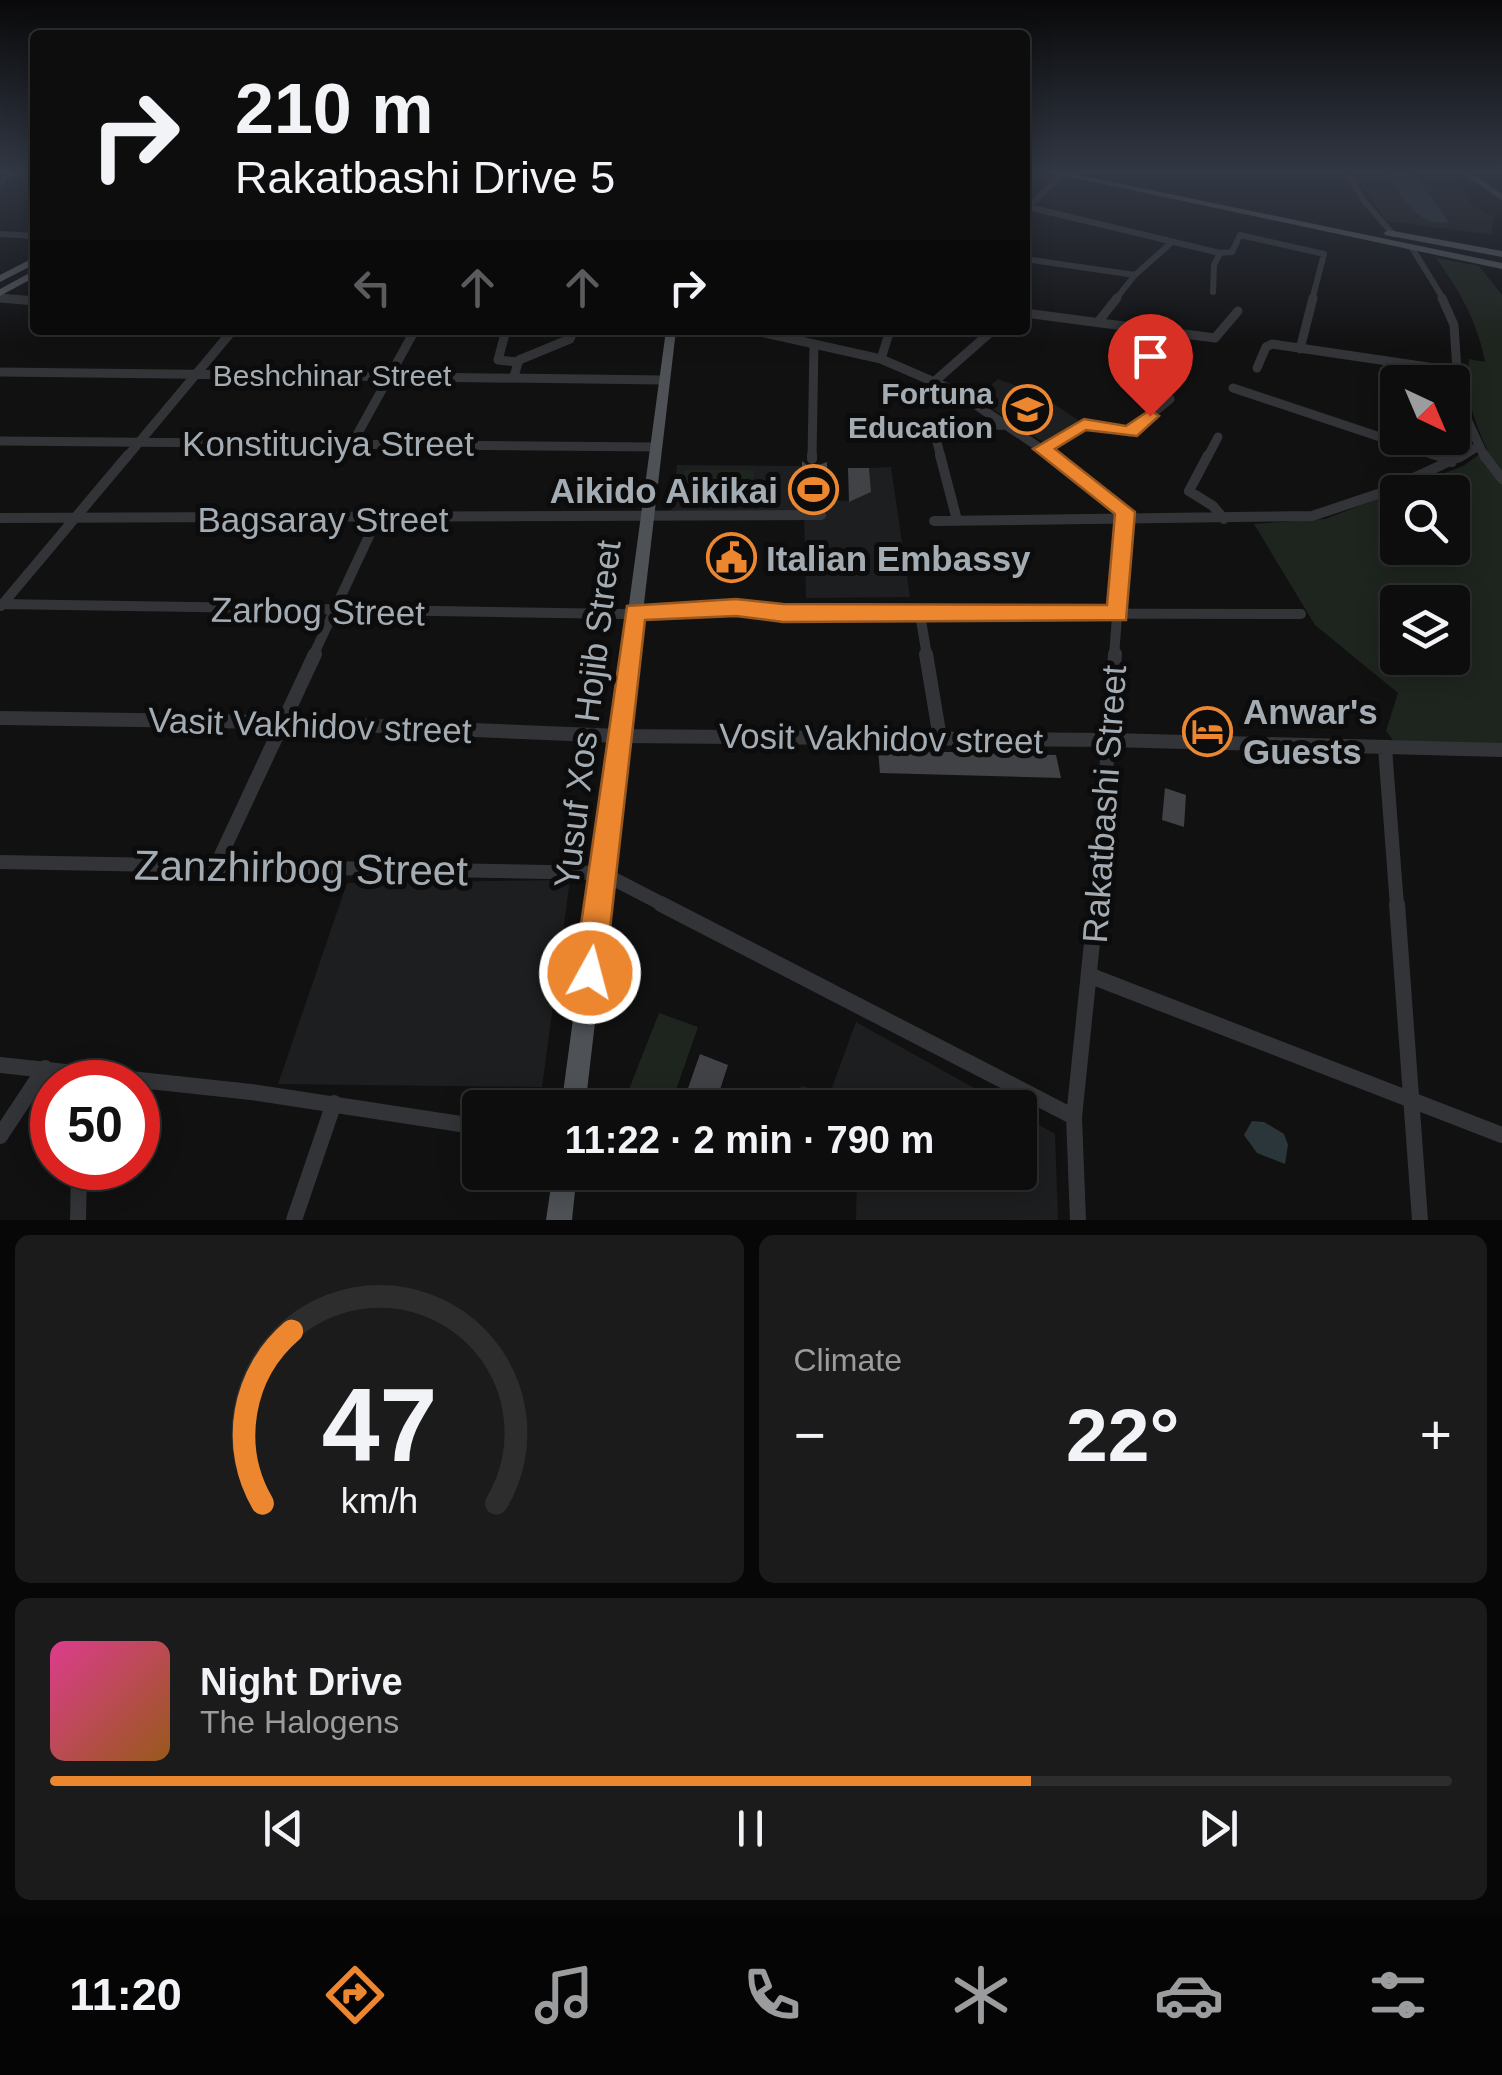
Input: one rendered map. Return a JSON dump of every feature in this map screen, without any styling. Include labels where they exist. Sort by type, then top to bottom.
[{"type":"main road","points":[[1352,231],[1416,244],[1502,254]]},
{"type":"main road","points":[[1377,231],[1393,234],[1428,252],[1502,266]]},
{"type":"main road","points":[[0,279],[30,263]]},
{"type":"main road","points":[[0,296],[30,276]]},
{"type":"main road","name":"Yusuf Xos Hojib Street","points":[[575,1090],[669,335]]},
{"type":"main road","points":[[559,1220],[563,1190]]},
{"type":"street","points":[[1122,231],[1220,253],[1232,252],[1242,231]]},
{"type":"street","points":[[1390,231],[1393,234]]},
{"type":"street","points":[[0,234],[30,236]]},
{"type":"street","points":[[1240,235],[1324,254],[1300,349]]},
{"type":"street","points":[[1098,322],[1136,275],[1170,243]]},
{"type":"street","points":[[1416,244],[1450,313],[1456,337],[1454,365]]},
{"type":"street","points":[[1213,292],[1214,265],[1220,253]]},
{"type":"street","points":[[1030,260],[1136,275]]},
{"type":"street","points":[[0,296],[30,300]]},
{"type":"street","points":[[1030,314],[1215,338],[1238,311]]},
{"type":"street","points":[[1,605],[229,335]]},
{"type":"street","points":[[353,442],[412,335]]},
{"type":"street","points":[[505,335],[498,360],[518,362],[572,335]]},
{"type":"street","points":[[774,335],[881,359],[935,381],[1042,449],[1112,500],[1128,518]]},
{"type":"street","points":[[881,359],[888,335]]},
{"type":"street","points":[[935,381],[987,335]]},
{"type":"street","points":[[812,458],[814,344]]},
{"type":"street","points":[[1257,368],[1266,347],[1272,344],[1412,365]]},
{"type":"street","points":[[514,376],[518,362]]},
{"type":"street","name":"Beshchinar Street","points":[[0,372],[664,380]]},
{"type":"street","points":[[1232,388],[1452,462]]},
{"type":"street","points":[[1042,449],[1084,424],[1130,432],[1170,399]]},
{"type":"street","points":[[855,426],[1008,425]]},
{"type":"street","points":[[933,426],[957,520]]},
{"type":"street","points":[[1470,431],[1502,479]]},
{"type":"street","points":[[1218,437],[1189,491],[1213,506],[1224,519]]},
{"type":"street","name":"Konstituciya Street","points":[[0,441],[656,446]]},
{"type":"street","points":[[934,521],[1224,519],[1322,514],[1452,462],[1477,447]]},
{"type":"street","name":"Bagsarаy Street","points":[[0,518],[822,515]]},
{"type":"street","name":"Rakatbashi Street","points":[[1078,1220],[1074,1117],[1091,976],[1128,518]]},
{"type":"street","points":[[216,868],[377,519]]},
{"type":"street","name":"Zarbog Street","points":[[1,605],[332,612],[635,612],[736,607],[783,613],[1301,614]]},
{"type":"street","points":[[920,614],[940,738]]},
{"type":"street","name":"Vasit Vakhidov street","points":[[0,718],[282,722],[619,736]]},
{"type":"street","name":"Vosit Vakhidov street","points":[[619,736],[1109,740],[1502,750]]},
{"type":"street","points":[[1385,748],[1420,1220]]},
{"type":"street","name":"Zanzhirbog Street","points":[[0,862],[602,874]]},
{"type":"street","points":[[602,874],[1074,1117]]},
{"type":"street","points":[[1091,976],[1502,1135]]},
{"type":"street","points":[[0,1065],[30,1067]]},
{"type":"street","points":[[160,1084],[334,1103],[462,1125]]},
{"type":"street","points":[[0,1136],[30,1091]]},
{"type":"street","points":[[296,1218],[334,1103]]},
{"type":"street","points":[[78,1220],[79,1190]]},
{"type":"shaded area","points":[[1436,258],[1479,266],[1502,295],[1502,745],[1396,744],[1386,731],[1398,693],[1315,625],[1254,524],[1325,519],[1380,498],[1380,565],[1470,565],[1470,475],[1440,475],[1463,466],[1487,449],[1470,399],[1469,365],[1469,359],[1485,362],[1466,307]]},
{"type":"shaded area","name":"Fortuna Education","points":[[998,379],[1041,395],[1079,421],[1043,442],[976,398]]},
{"type":"shaded area","points":[[677,465],[802,466],[802,499],[852,501],[870,492],[869,468],[891,467],[910,597],[806,598],[804,512],[671,512]]},
{"type":"shaded area","points":[[684,470],[754,470],[753,500],[681,500]]},
{"type":"shaded area","points":[[570,880],[542,1087],[278,1084],[347,883]]},
{"type":"shaded area","points":[[659,1013],[698,1027],[676,1090],[629,1090]]},
{"type":"shaded area","points":[[856,1022],[978,1090],[831,1090]]},
{"type":"shaded area","points":[[1252,1121],[1264,1122],[1284,1134],[1288,1145],[1285,1164],[1257,1153],[1244,1135]]},
{"type":"shaded area","points":[[1037,1124],[1055,1134],[1058,1220],[856,1220],[857,1190],[1037,1190]]},
{"type":"building","points":[[802,461],[811,468],[827,462],[827,500],[802,500]]},
{"type":"building","points":[[848,468],[869,468],[871,492],[849,502]]},
{"type":"building","points":[[878,750],[1056,755],[1061,778],[880,773]]},
{"type":"building","points":[[1165,788],[1186,795],[1184,827],[1162,820]]},
{"type":"building","points":[[700,1054],[728,1065],[720,1090],[687,1090]]},
{"type":"place","name":"Fortuna Education","points":[[1028,410]]},
{"type":"place","name":"Aikido Aikikai","points":[[813,490]]},
{"type":"place","name":"Italian Embassy","points":[[731,558]]},
{"type":"place","name":"Anwar's Guests","points":[[1208,731]]},
{"type":"route","points":[[590,973],[635,612],[736,607],[783,613],[1118,614],[1128,518],[1087,479],[1042,449],[1084,424],[1130,432],[1150,416]]}]
